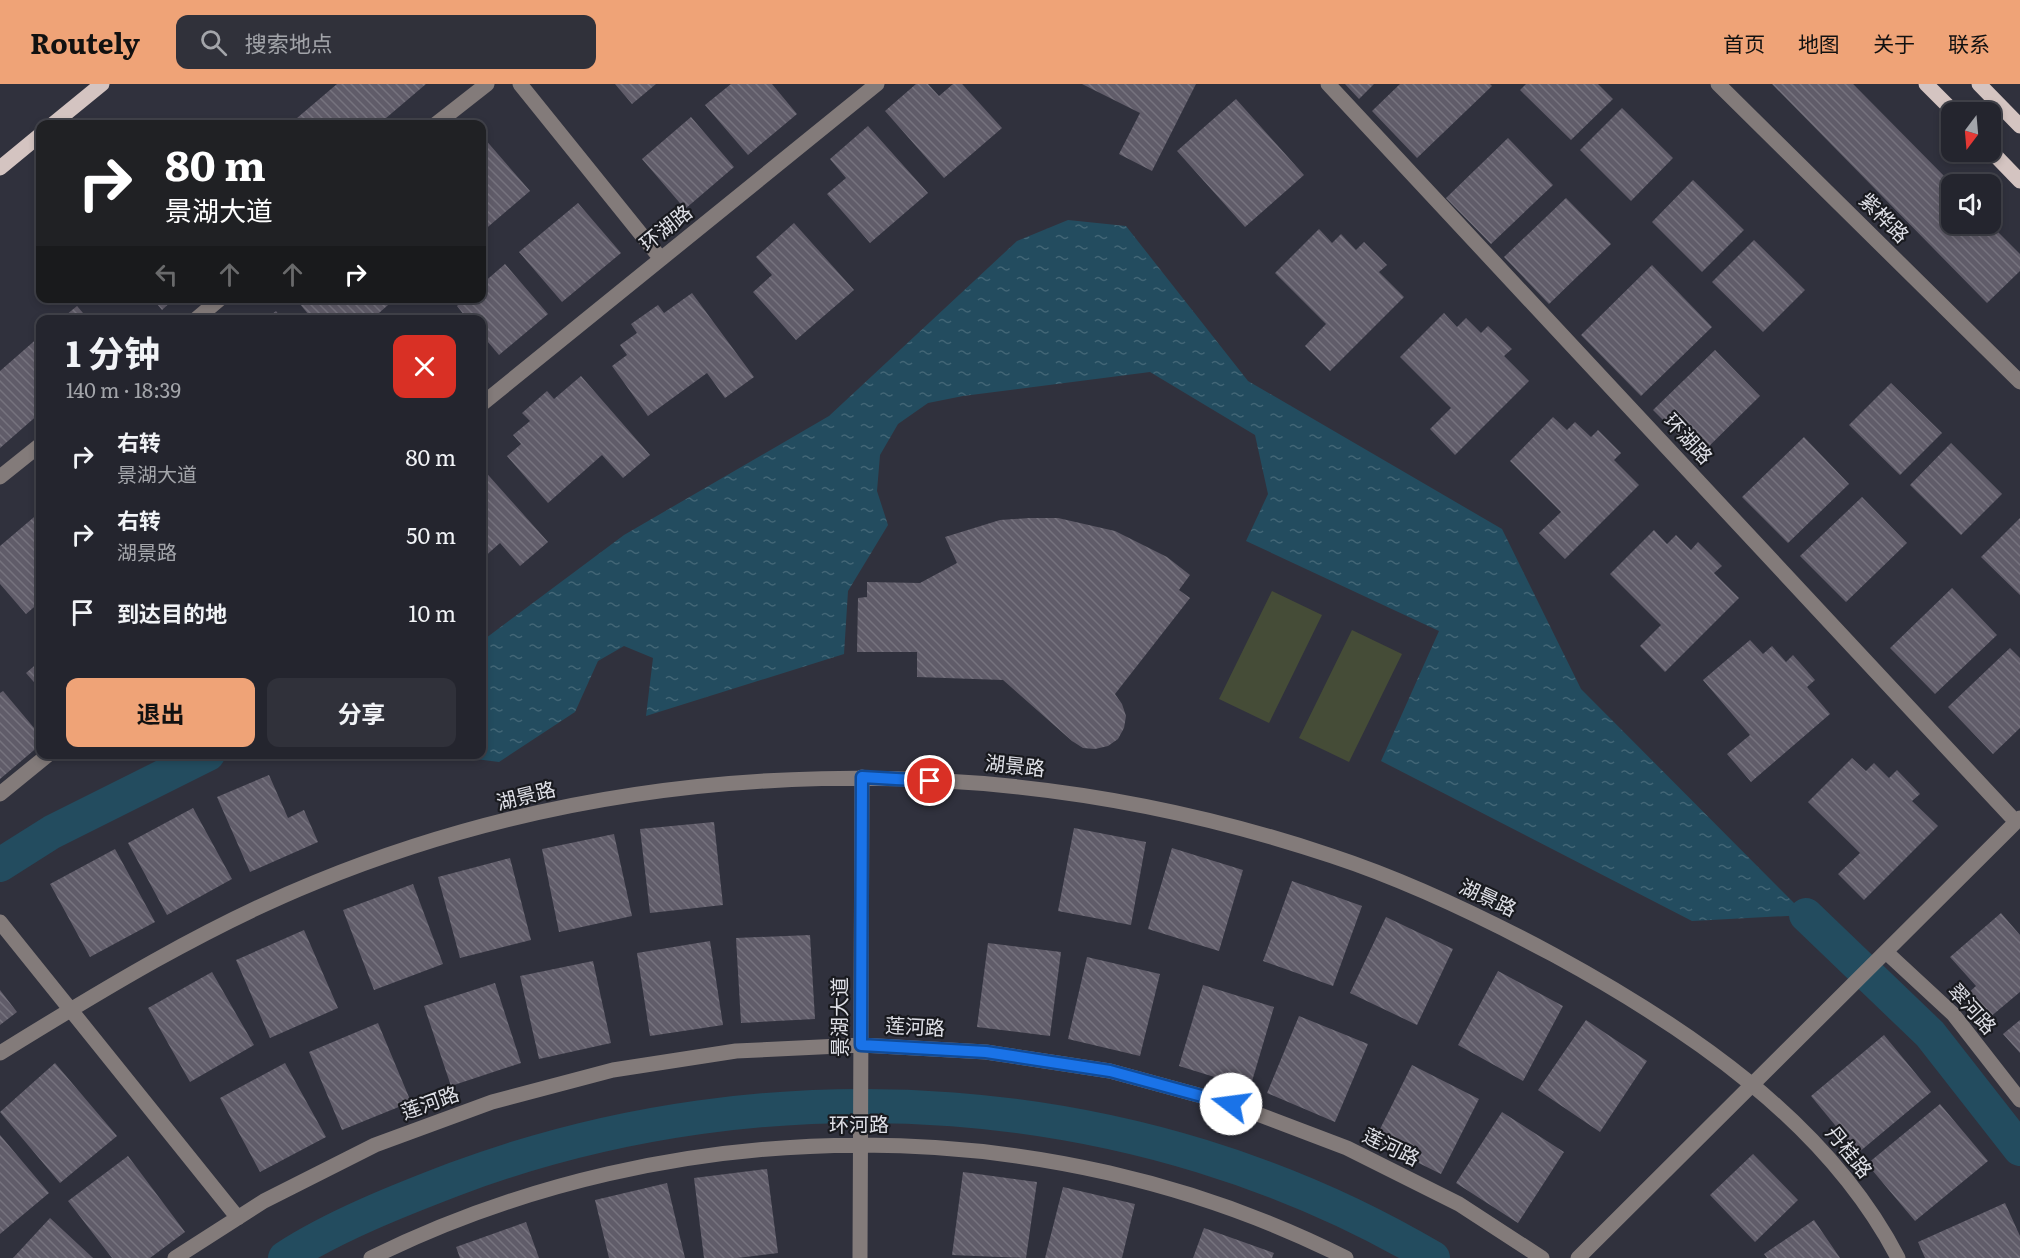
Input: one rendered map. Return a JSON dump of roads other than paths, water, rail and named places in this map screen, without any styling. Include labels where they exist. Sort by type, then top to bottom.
[{"type":"main road","points":[[58,120],[102,84]]},
{"type":"main road","points":[[1926,84],[1944,102]]},
{"type":"main road","points":[[1979,84],[2020,126]]},
{"type":"main road","points":[[0,168],[36,138]]},
{"type":"main road","points":[[2001,161],[2020,181]]},
{"type":"street","points":[[441,120],[486,84]]},
{"type":"street","points":[[520,84],[661,259]]},
{"type":"street","name":"环湖路","points":[[486,401],[877,84]]},
{"type":"street","name":"环湖路","points":[[1328,84],[2018,820]]},
{"type":"street","name":"紫桦路","points":[[1718,84],[2020,382]]},
{"type":"street","points":[[201,315],[215,303]]},
{"type":"street","points":[[0,477],[36,448]]},
{"type":"street","points":[[0,794],[43,759]]},
{"type":"street","name":"湖景路","points":[[0,1053],[191,939],[317,882],[449,836],[585,803],[722,783],[862,777],[1021,786],[1168,810],[1333,856],[1481,916],[1612,987],[1753,1084]]},
{"type":"street","name":"景湖大道","points":[[860,1258],[862,777]]},
{"type":"street","points":[[1578,1258],[2018,820]]},
{"type":"street","points":[[0,922],[238,1218]]},
{"type":"street","name":"翠河路","points":[[1886,952],[1953,1014],[2020,1100]]},
{"type":"street","name":"莲河路","points":[[175,1258],[264,1201],[375,1145],[492,1102],[613,1070],[725,1053],[861,1045],[986,1052],[1110,1071],[1231,1104],[1347,1148],[1459,1204],[1542,1258]]},
{"type":"street","name":"丹桂路","points":[[1753,1084],[1813,1140],[1884,1230],[1898,1258]]},
{"type":"street","name":"环河路","points":[[371,1258],[415,1236],[523,1196],[633,1167],[747,1149],[861,1144],[976,1150],[1089,1168],[1200,1197],[1307,1239],[1346,1258]]},
{"type":"water","points":[[1068,220],[1126,226],[1248,381],[1502,529],[1581,689],[1806,915],[1692,921],[1381,761],[1439,631],[1246,541],[1268,494],[1255,435],[1150,372],[963,396],[928,403],[898,424],[880,455],[877,491],[888,525],[848,591],[844,654],[646,716],[653,658],[624,646],[598,661],[575,712],[499,762],[476,759],[486,759],[486,638],[624,535],[829,416],[1017,241]]},
{"type":"waterway","points":[[0,865],[52,832],[198,759]]},
{"type":"waterway","points":[[1806,915],[1930,1034],[2020,1149]]},
{"type":"waterway","points":[[285,1258],[346,1224],[412,1196],[455,1179],[575,1141],[700,1117],[826,1107],[953,1109],[1078,1126],[1201,1156],[1320,1200],[1433,1258]]}]
